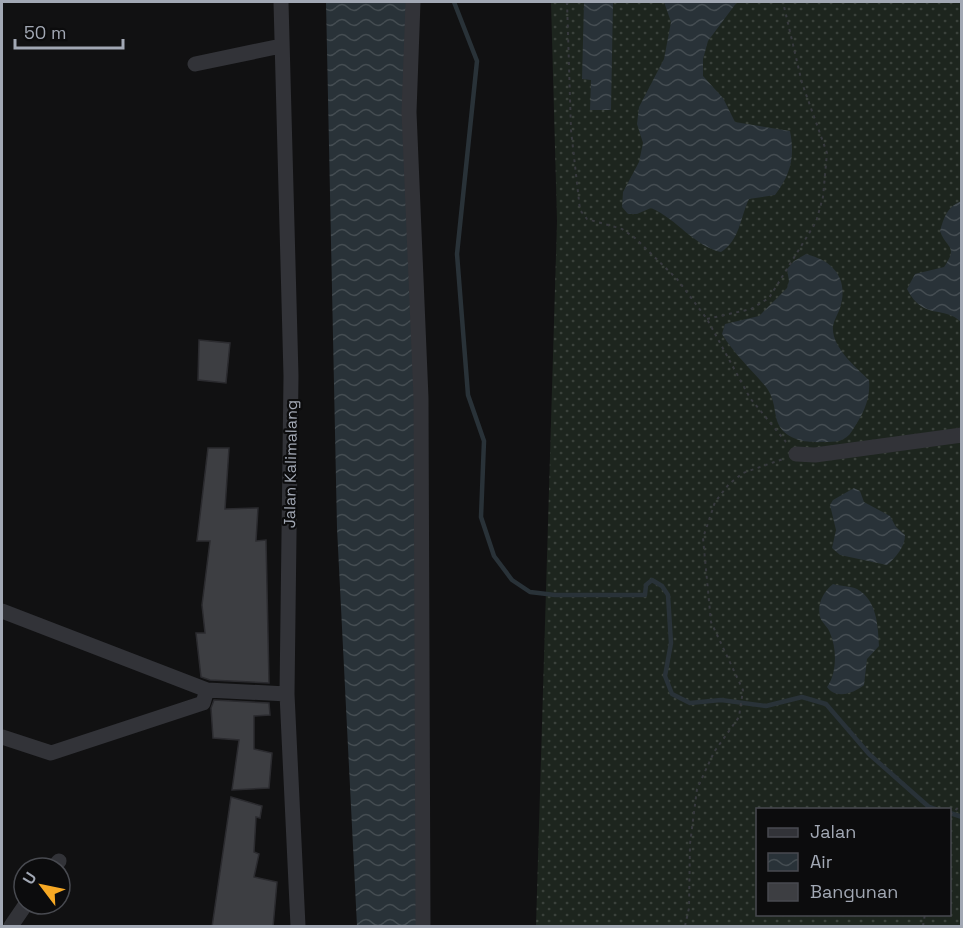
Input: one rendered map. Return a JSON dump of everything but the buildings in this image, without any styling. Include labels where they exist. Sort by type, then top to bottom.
[{"type":"street","name":"Jalan Kalimalang","points":[[281,2],[291,376],[286,694],[298,927]]},
{"type":"street","points":[[412,2],[410,112],[421,398],[423,927]]},
{"type":"street","points":[[195,64],[281,46]]},
{"type":"street","points":[[796,454],[815,454],[962,435]]},
{"type":"street","points":[[2,611],[207,690],[286,694]]},
{"type":"street","points":[[2,737],[51,753],[203,703],[207,690]]},
{"type":"path","points":[[567,2],[571,130],[580,210],[587,219],[622,230],[635,238],[677,279],[707,319],[750,398],[796,454],[743,472],[729,484],[716,502],[703,538],[711,622],[743,690],[739,717],[714,752],[697,789],[690,844],[689,908],[685,927]]},
{"type":"path","points":[[707,319],[751,309],[770,298],[816,222],[823,197],[827,153],[802,83],[783,2]]},
{"type":"shaded area","points":[[551,2],[961,2],[961,926],[536,926],[557,221]]},
{"type":"water","points":[[326,2],[412,2],[423,926],[357,926],[337,528]]},
{"type":"water","points":[[584,2],[613,2],[611,110],[590,110],[591,80],[582,79]]},
{"type":"water","points":[[664,2],[737,2],[708,41],[703,59],[703,76],[723,98],[735,122],[790,131],[792,157],[785,180],[775,195],[749,199],[736,235],[721,252],[702,244],[651,208],[637,214],[628,214],[622,207],[623,192],[639,162],[643,143],[637,124],[639,107],[664,59],[671,22]]},
{"type":"water","points":[[961,201],[961,322],[948,314],[920,305],[907,289],[915,274],[944,267],[951,251],[940,231],[947,213],[952,206]]},
{"type":"water","points":[[806,254],[824,261],[841,280],[842,298],[833,326],[833,334],[845,356],[869,380],[867,401],[859,420],[849,435],[836,441],[802,441],[783,431],[768,390],[722,334],[725,324],[759,316],[787,288],[789,281],[787,269],[794,261]]},
{"type":"water","points":[[854,488],[860,491],[864,502],[890,516],[896,527],[905,535],[899,552],[887,565],[840,555],[832,548],[836,530],[830,505],[833,500]]},
{"type":"water","points":[[833,584],[855,588],[864,594],[875,614],[878,630],[879,646],[867,659],[864,685],[845,694],[835,693],[827,687],[833,675],[835,653],[830,633],[820,617],[819,607],[826,591]]},
{"type":"waterway","points":[[454,2],[477,61],[457,254],[468,395],[484,441],[481,517],[494,556],[512,580],[530,592],[555,595],[645,595],[646,585],[652,580],[662,586],[668,595],[671,643],[665,676],[672,694],[690,703],[721,700],[766,706],[802,697],[826,704],[869,754],[932,808]]},
{"type":"waterway","points":[[951,813],[962,817]]}]
